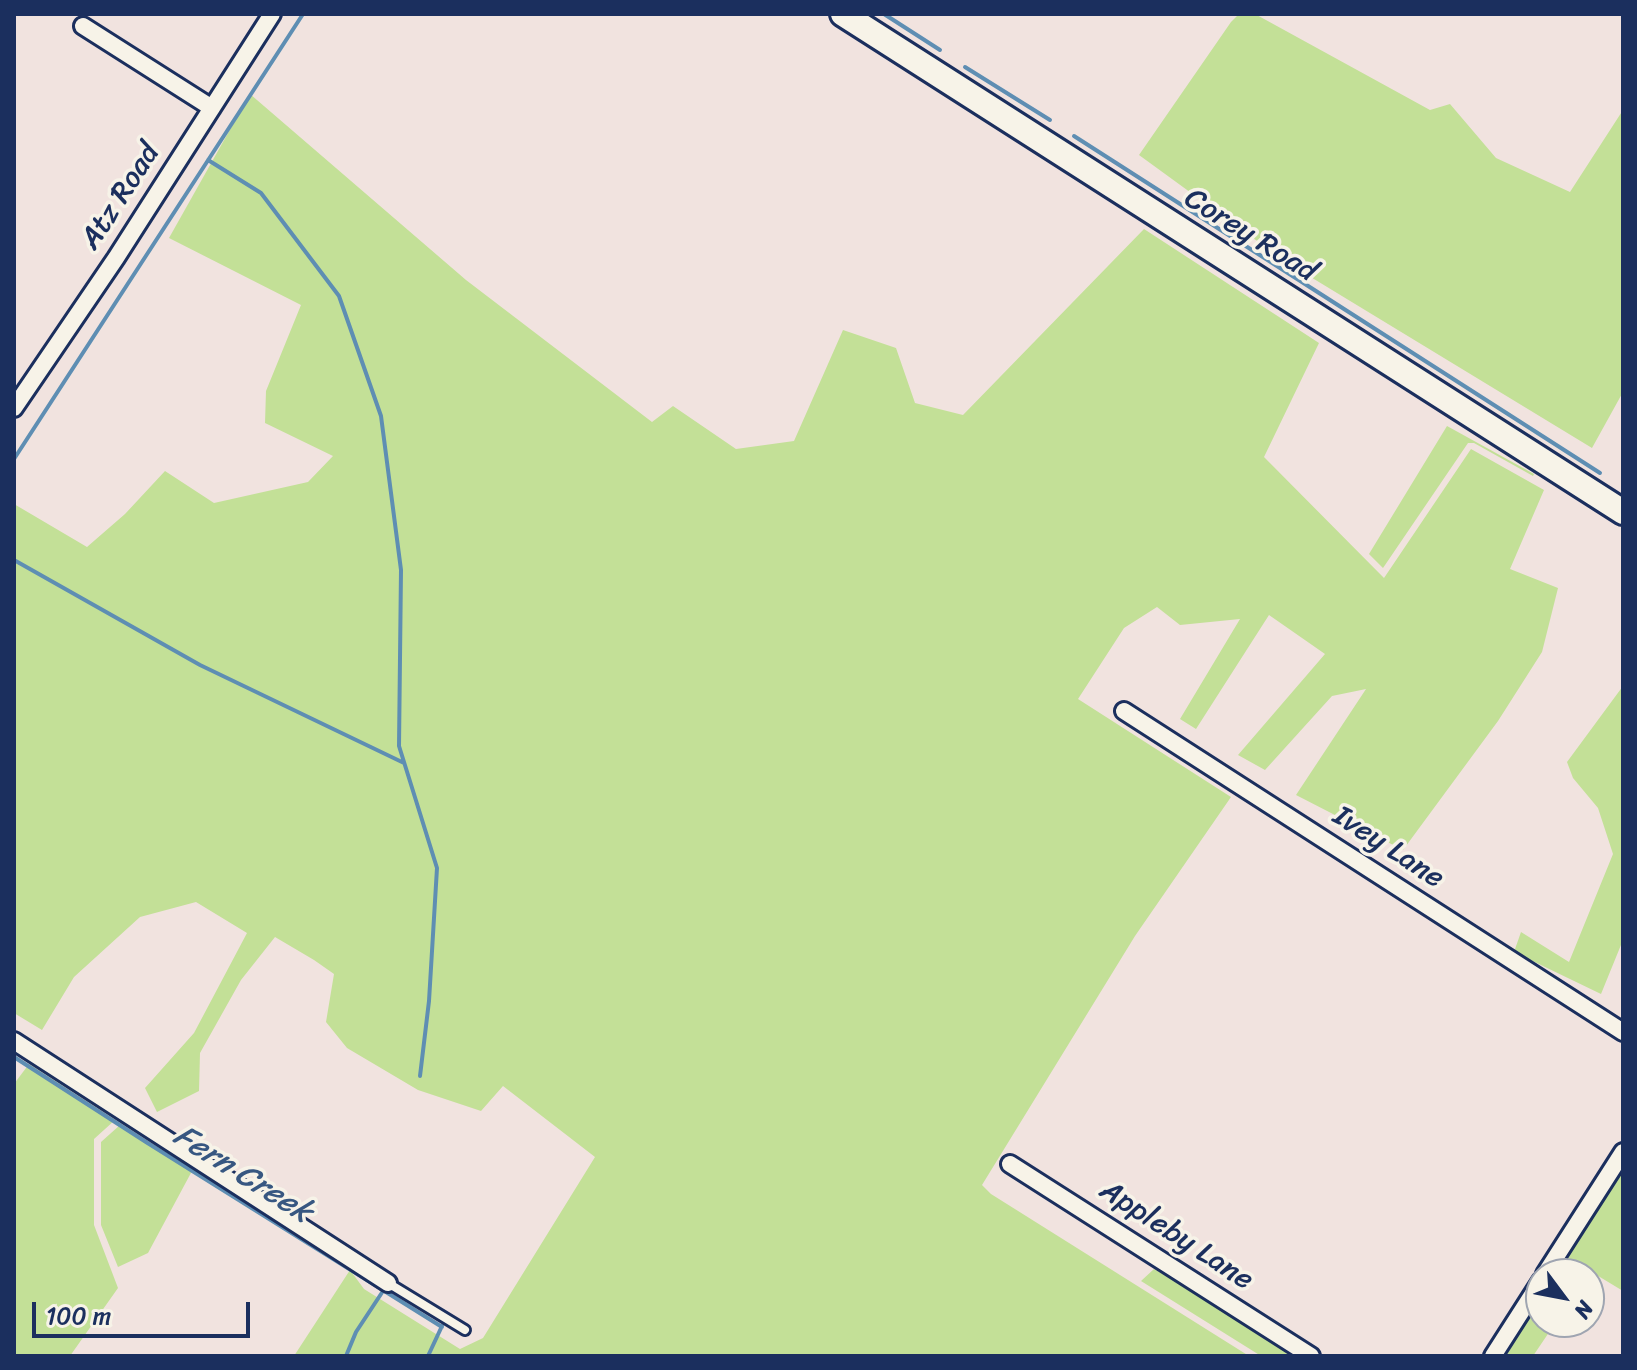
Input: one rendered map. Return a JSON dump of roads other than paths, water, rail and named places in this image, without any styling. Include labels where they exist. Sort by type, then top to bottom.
[{"type":"street","name":"Atz Road","points":[[14,408],[116,258],[272,14]]},
{"type":"street","name":"Corey Road","points":[[843,14],[1623,512]]},
{"type":"street","points":[[83,26],[212,108]]},
{"type":"street","name":"Ivey Lane","points":[[1124,711],[1623,1032]]},
{"type":"street","points":[[14,1041],[388,1283]]},
{"type":"street","points":[[1555,1258],[1623,1152]]},
{"type":"street","name":"Appleby Lane","points":[[1010,1164],[1311,1356]]},
{"type":"street","points":[[1493,1356],[1525,1306]]},
{"type":"lane","points":[[388,1283],[465,1330]]},
{"type":"waterway","points":[[14,459],[303,14]]},
{"type":"waterway","points":[[884,14],[940,50]]},
{"type":"waterway","points":[[965,67],[1050,120]]},
{"type":"waterway","points":[[1074,136],[1600,473]]},
{"type":"waterway","points":[[208,160],[261,193],[339,296],[381,416],[401,570],[399,746],[437,868],[429,1001],[420,1076]]},
{"type":"waterway","points":[[14,560],[200,665],[404,763]]},
{"type":"waterway","name":"Fern Creek","points":[[14,1057],[442,1327]]},
{"type":"waterway","name":"Fern Creek","points":[[346,1356],[356,1332],[383,1291]]},
{"type":"waterway","points":[[428,1356],[442,1326]]}]
